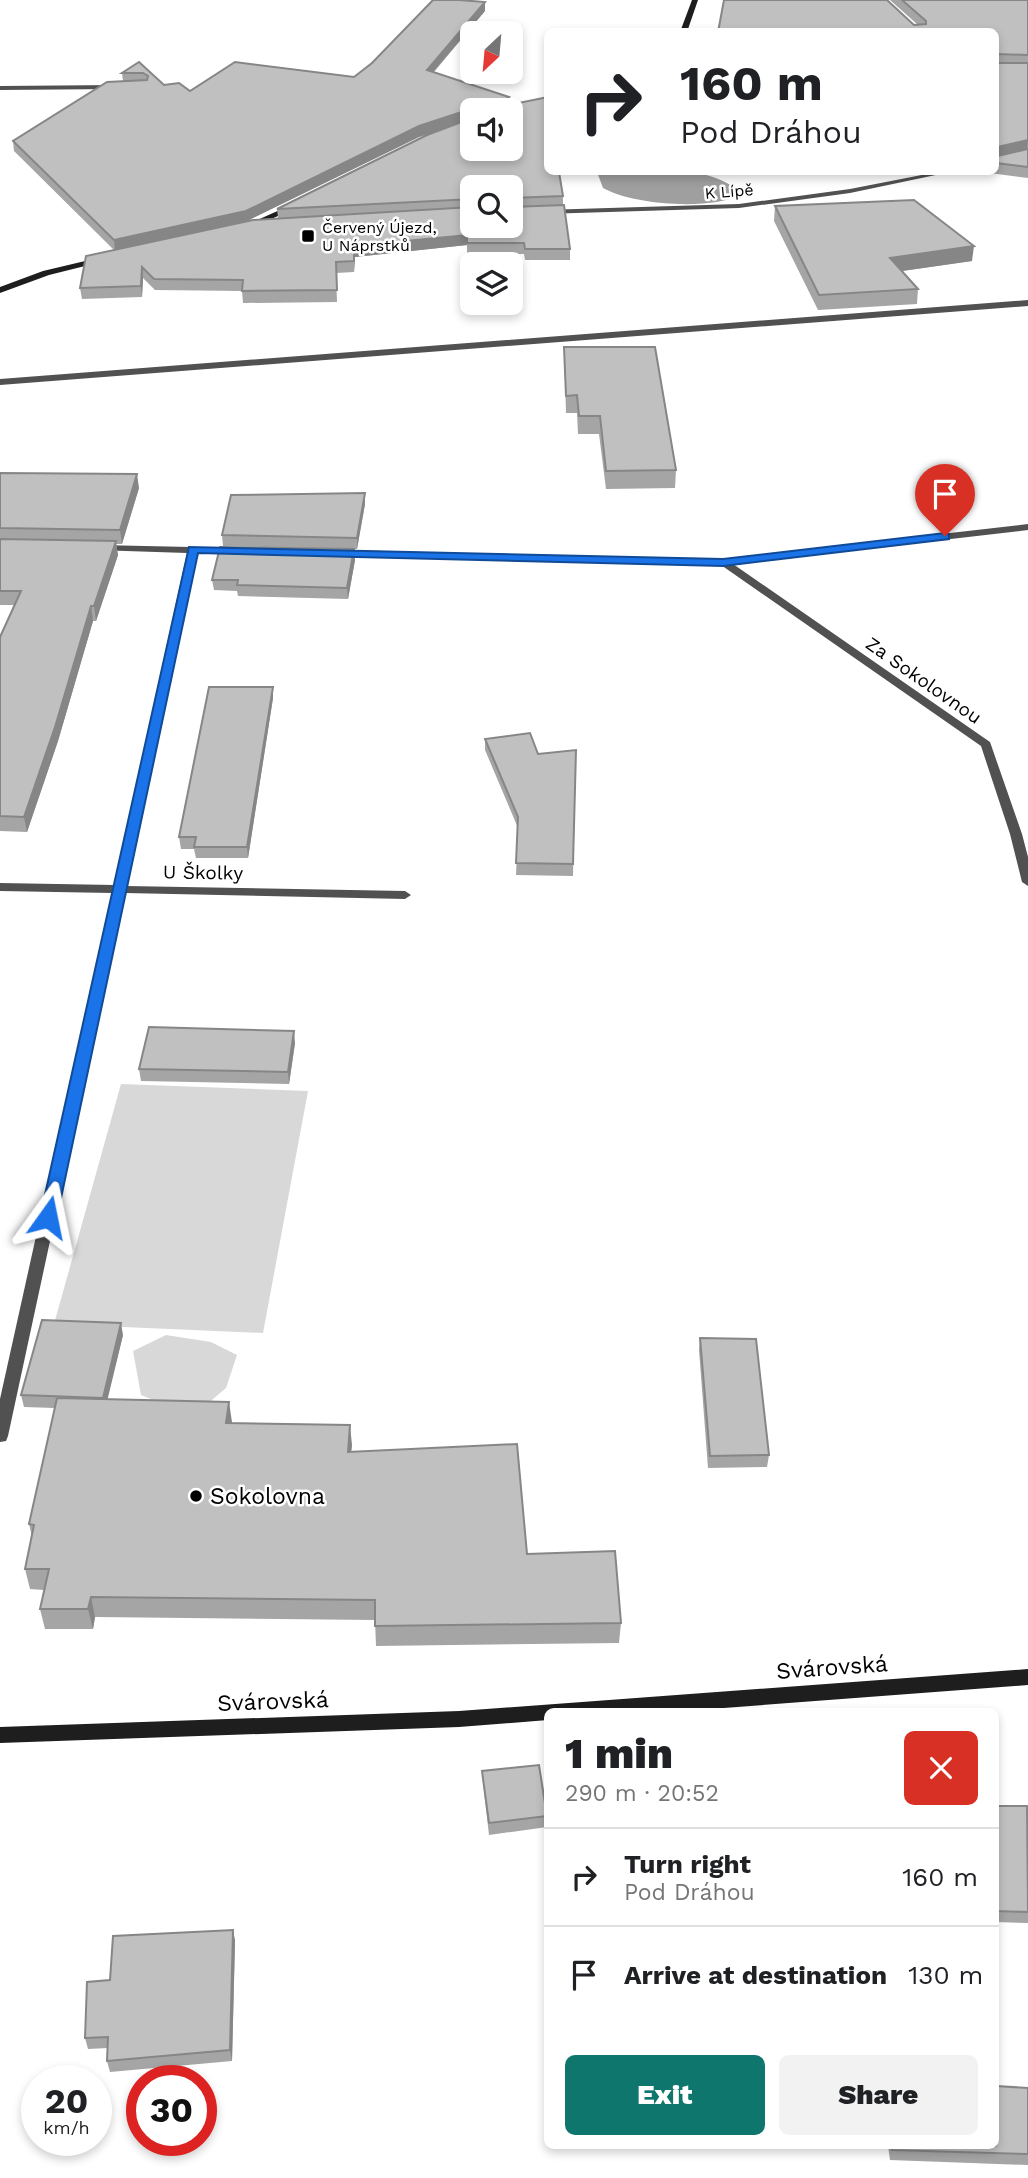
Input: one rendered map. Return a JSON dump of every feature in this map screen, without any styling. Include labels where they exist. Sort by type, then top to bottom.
[{"type":"street","points":[[684,28],[695,0]]},
{"type":"street","points":[[0,88],[130,87]]},
{"type":"street","name":"K Lípě","points":[[523,213],[739,206],[850,191],[932,175]]},
{"type":"street","points":[[239,229],[300,204]]},
{"type":"street","points":[[250,226],[276,224]]},
{"type":"street","points":[[0,290],[69,266],[118,255]]},
{"type":"street","points":[[0,382],[1028,303]]},
{"type":"street","points":[[319,552],[723,562],[1028,527]]},
{"type":"street","points":[[83,548],[249,551]]},
{"type":"street","points":[[0,1436],[193,550]]},
{"type":"street","name":"Za Sokolovnou","points":[[723,562],[986,744],[1016,834],[1028,882]]},
{"type":"street","name":"U Školky","points":[[0,887],[405,895]]},
{"type":"street","name":"Svárovská","points":[[609,1708],[1028,1677]]},
{"type":"street","name":"Svárovská","points":[[0,1735],[459,1718],[544,1712]]},
{"type":"shaded area","points":[[598,175],[706,175],[728,184],[742,194],[712,203],[672,204],[633,198],[603,188]]},
{"type":"shaded area","points":[[121,1084],[308,1091],[263,1333],[54,1324]]},
{"type":"shaded area","points":[[166,1335],[211,1342],[237,1355],[226,1388],[193,1416],[141,1395],[133,1351]]},
{"type":"building","points":[[433,0],[485,2],[469,21],[460,21],[460,31],[427,70],[460,81],[460,84],[470,84],[509,97],[460,98],[460,113],[419,126],[246,211],[114,240],[13,141],[107,82],[147,80],[148,76],[143,73],[122,73],[139,62],[164,85],[179,83],[190,91],[235,62],[354,77],[372,63]]},
{"type":"building","points":[[724,0],[887,0],[914,25],[926,24],[926,21],[902,0],[1028,0],[1028,55],[999,54],[999,28],[719,28]]},
{"type":"building","points":[[999,63],[1028,63],[1028,140],[999,147]]},
{"type":"building","points":[[544,98],[544,175],[560,175],[563,196],[523,198],[523,175],[460,175],[460,200],[277,209],[427,135],[460,123],[460,161],[523,161],[523,102]]},
{"type":"building","points":[[1028,149],[1028,167],[999,163],[999,156]]},
{"type":"building","points":[[914,200],[974,246],[890,258],[918,289],[819,295],[775,206]]},
{"type":"building","points":[[564,205],[570,249],[525,249],[524,243],[467,243],[467,238],[523,238],[523,207]]},
{"type":"building","points":[[460,208],[460,236],[354,246],[354,261],[336,262],[337,290],[242,291],[243,280],[154,279],[142,267],[141,286],[80,288],[86,256],[253,220]]},
{"type":"building","points":[[564,347],[655,347],[676,470],[606,471],[600,416],[579,416],[577,395],[566,396]]},
{"type":"building","points":[[0,473],[137,474],[120,530],[0,528]]},
{"type":"building","points":[[365,493],[357,538],[222,535],[231,495]]},
{"type":"building","points":[[0,539],[116,541],[94,606],[91,606],[55,727],[24,817],[0,816],[0,637],[21,591],[0,591]]},
{"type":"building","points":[[220,547],[354,549],[347,588],[237,585],[238,580],[212,580]]},
{"type":"building","points":[[209,687],[273,687],[247,847],[194,847],[196,837],[179,837]]},
{"type":"building","points":[[530,733],[538,754],[576,750],[573,864],[516,863],[518,817],[485,739]]},
{"type":"building","points":[[149,1027],[294,1031],[288,1072],[139,1069]]},
{"type":"building","points":[[42,1320],[121,1323],[103,1398],[21,1395]]},
{"type":"building","points":[[700,1338],[756,1339],[769,1455],[710,1456]]},
{"type":"building","points":[[57,1398],[229,1402],[226,1423],[350,1425],[348,1452],[517,1444],[527,1554],[615,1551],[621,1623],[375,1626],[375,1600],[91,1597],[88,1609],[40,1609],[49,1569],[25,1569],[34,1525],[29,1524]]},
{"type":"building","points":[[539,1765],[544,1816],[489,1823],[482,1771]]},
{"type":"building","points":[[999,1806],[1027,1806],[1028,1912],[999,1911]]},
{"type":"building","points":[[233,1930],[230,2050],[107,2061],[108,2037],[85,2038],[87,1982],[110,1980],[113,1936]]},
{"type":"building","points":[[999,2086],[1028,2088],[1028,2154],[892,2150],[999,2149]]},
{"type":"place","name":"Červený Újezd, U Náprstků","points":[[308,236]]},
{"type":"place","name":"Sokolovna","points":[[196,1496]]},
{"type":"route","points":[[48,1217],[193,550],[723,562],[945,536]]}]
